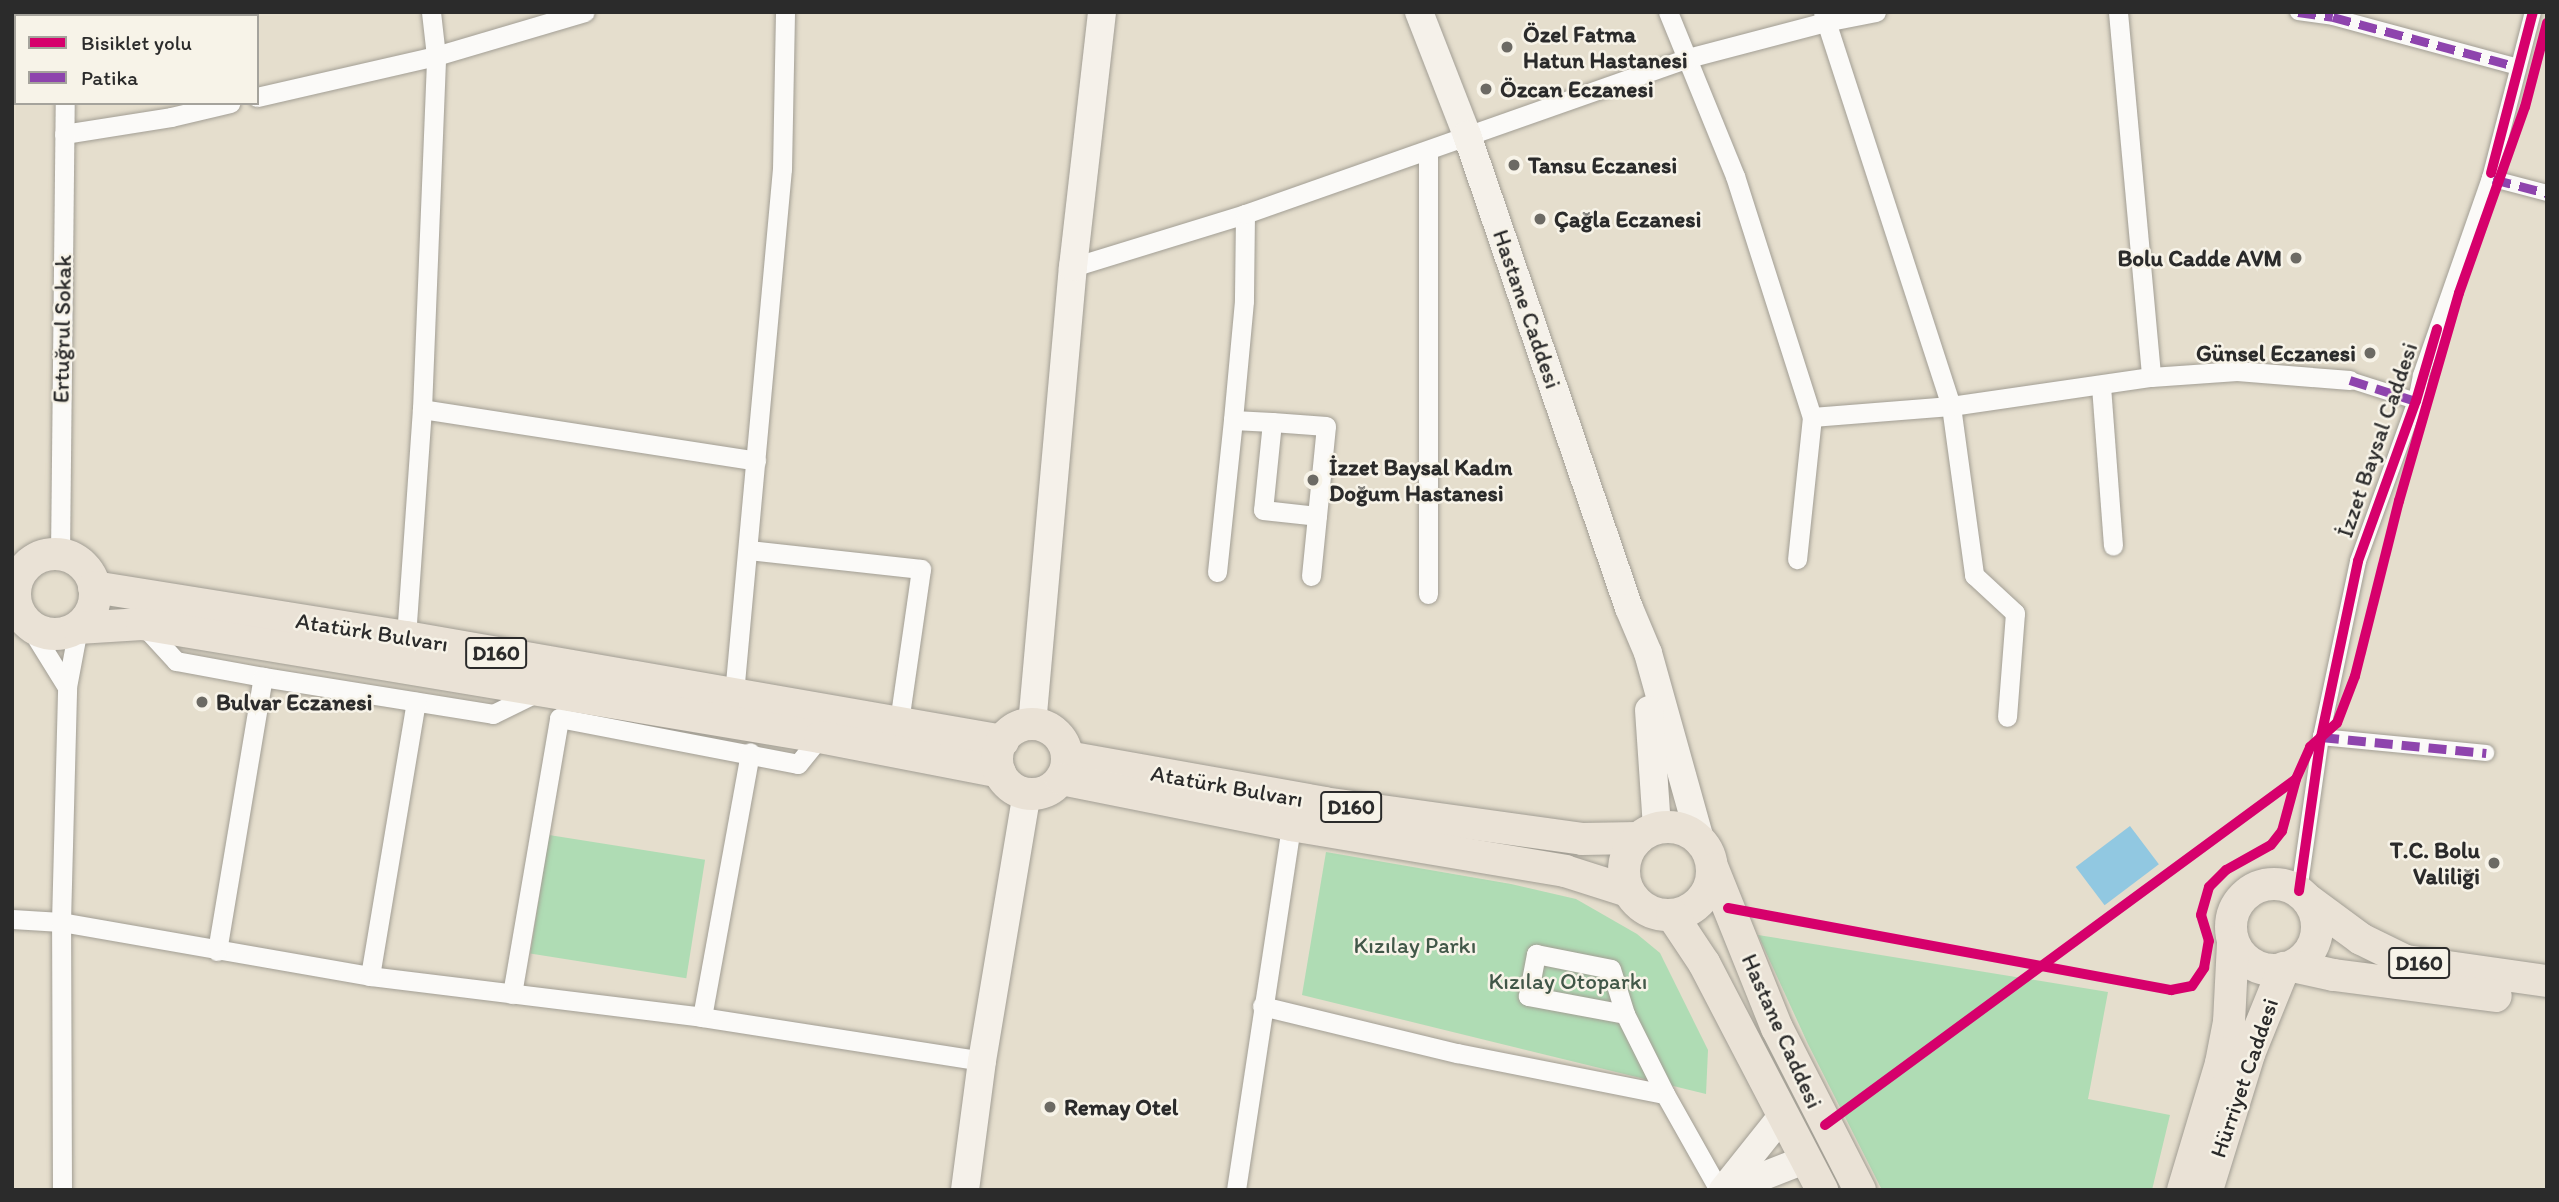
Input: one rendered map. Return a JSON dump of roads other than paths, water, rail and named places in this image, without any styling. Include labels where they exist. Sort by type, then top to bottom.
[{"type":"main road","points":[[1032,725],[1073,267],[1102,12]]},
{"type":"main road","name":"Hastane Caddesi","points":[[1419,12],[1467,135],[1629,608],[1648,653],[1700,839]]},
{"type":"main road","points":[[19,616],[16,576],[38,558],[60,555],[77,561],[87,570],[94,587],[93,607],[78,628]]},
{"type":"main road","name":"Atatürk Bulvarı","points":[[94,587],[899,722],[1002,757]]},
{"type":"main road","name":"Hastane Caddesi","points":[[1629,608],[1652,725],[1647,833]]},
{"type":"main road","name":"D160","points":[[19,616],[40,632],[53,635],[78,628]]},
{"type":"main road","name":"Atatürk Bulvarı","points":[[78,628],[142,624],[820,737],[1002,757]]},
{"type":"main road","points":[[1032,725],[1051,730],[1059,737],[1064,768],[1044,792],[1027,793],[1012,788],[1002,757],[1017,728],[1032,725]]},
{"type":"main road","name":"Atatürk Bulvarı","points":[[1064,768],[1583,839],[1647,833]]},
{"type":"main road","name":"Atatürk Bulvarı","points":[[1064,768],[1291,825],[1552,868],[1628,891]]},
{"type":"main road","points":[[965,1190],[982,1061],[1027,793]]},
{"type":"main road","name":"D160","points":[[1647,833],[1683,828],[1700,839]]},
{"type":"main road","points":[[1628,891],[1624,865],[1627,852],[1647,833]]},
{"type":"main road","points":[[1672,915],[1683,913],[1702,900],[1712,880],[1710,856],[1700,839]]},
{"type":"main road","name":"Hastane Caddesi","points":[[1713,869],[1777,1028],[1860,1190]]},
{"type":"main road","name":"D160","points":[[2547,981],[2406,961],[2361,939],[2303,896],[2276,883],[2252,889],[2235,906],[2231,918],[2233,942],[2250,963],[2264,969],[2289,967],[2547,1002]]},
{"type":"main road","name":"D160","points":[[1628,891],[1646,910],[1672,915]]},
{"type":"main road","points":[[2289,967],[2304,958],[2316,936],[2317,923],[2303,896]]},
{"type":"main road","name":"Hastane Caddesi","points":[[1672,915],[1704,963],[1804,1160],[1822,1190]]},
{"type":"main road","name":"Hürriyet Caddesi","points":[[2183,1190],[2223,1053],[2229,1022],[2233,942]]},
{"type":"main road","name":"Hürriyet Caddesi","points":[[2207,1190],[2253,1042],[2289,967]]},
{"type":"main road","points":[[1723,1190],[1782,1116]]},
{"type":"main road","points":[[1723,1190],[1804,1160]]},
{"type":"street","points":[[406,638],[422,409],[436,56],[431,12]]},
{"type":"street","points":[[259,97],[436,56],[585,12]]},
{"type":"street","points":[[733,694],[749,550],[782,169],[785,12]]},
{"type":"street","points":[[1668,12],[1735,176],[1812,417],[1797,559]]},
{"type":"street","points":[[1073,267],[1245,214],[1428,152],[1467,135],[1688,58],[1824,17],[1876,12]]},
{"type":"street","points":[[2118,12],[2151,377]]},
{"type":"street","points":[[2298,12],[2333,17],[2518,67]]},
{"type":"street","name":"İzzet Baysal Caddesi","points":[[2303,896],[2321,737],[2358,561],[2416,401],[2421,375],[2490,178],[2533,12]]},
{"type":"street","points":[[1824,17],[1951,406],[1974,575],[2015,613],[2007,717]]},
{"type":"street","name":"Ertuğrul Sokak","points":[[60,555],[65,105]]},
{"type":"street","points":[[64,134],[171,117],[222,105]]},
{"type":"street","points":[[1428,152],[1428,594]]},
{"type":"street","points":[[2490,178],[2547,193]]},
{"type":"street","points":[[1217,572],[1244,301],[1245,214]]},
{"type":"street","points":[[1812,417],[1951,406],[2151,377],[2237,371],[2350,380],[2416,401]]},
{"type":"street","points":[[2101,386],[2113,546]]},
{"type":"street","points":[[422,409],[756,461]]},
{"type":"street","points":[[1233,420],[1326,426],[1311,576]]},
{"type":"street","points":[[1272,422],[1263,510],[1317,516]]},
{"type":"street","points":[[749,550],[921,569],[899,722]]},
{"type":"street","points":[[19,616],[67,687]]},
{"type":"street","points":[[142,624],[176,662],[262,677],[493,713],[542,690]]},
{"type":"street","points":[[62,1190],[61,922],[67,687],[78,628]]},
{"type":"street","points":[[217,951],[262,677]]},
{"type":"street","points":[[370,976],[416,702]]},
{"type":"street","points":[[512,994],[559,718],[750,752],[798,764],[820,737]]},
{"type":"street","points":[[2321,737],[2486,753]]},
{"type":"street","points":[[702,1017],[750,752]]},
{"type":"street","points":[[1236,1190],[1291,825]]},
{"type":"street","points":[[12,919],[61,922],[370,976],[702,1017],[982,1061]]},
{"type":"street","points":[[1625,1014],[1528,996],[1536,954],[1611,969],[1625,1014],[1665,1094],[1723,1190]]},
{"type":"street","points":[[1262,1006],[1457,1054],[1665,1094]]},
{"type":"water","points":[[2130,826],[2159,864],[2105,905],[2076,867]]},
{"type":"place","name":"Özel Fatma Hatun Hastanesi","points":[[1507,47]]},
{"type":"place","name":"Özcan Eczanesi","points":[[1486,89]]},
{"type":"place","name":"Tansu Eczanesi","points":[[1514,165]]},
{"type":"place","name":"Çağla Eczanesi","points":[[1540,219]]},
{"type":"place","name":"Bolu Cadde AVM","points":[[2296,258]]},
{"type":"place","name":"Günsel Eczanesi","points":[[2370,353]]},
{"type":"place","name":"İzzet Baysal Kadın Doğum Hastanesi","points":[[1313,480]]},
{"type":"place","name":"Bulvar Eczanesi","points":[[202,702]]},
{"type":"place","name":"T.C. Bolu Valiliği","points":[[2494,863]]},
{"type":"place","name":"Remay Otel","points":[[1050,1107]]},
{"type":"park label","name":"Kızılay Parkı","points":[[1415,945]]},
{"type":"park label","name":"Kızılay Otoparkı","points":[[1568,981]]}]
